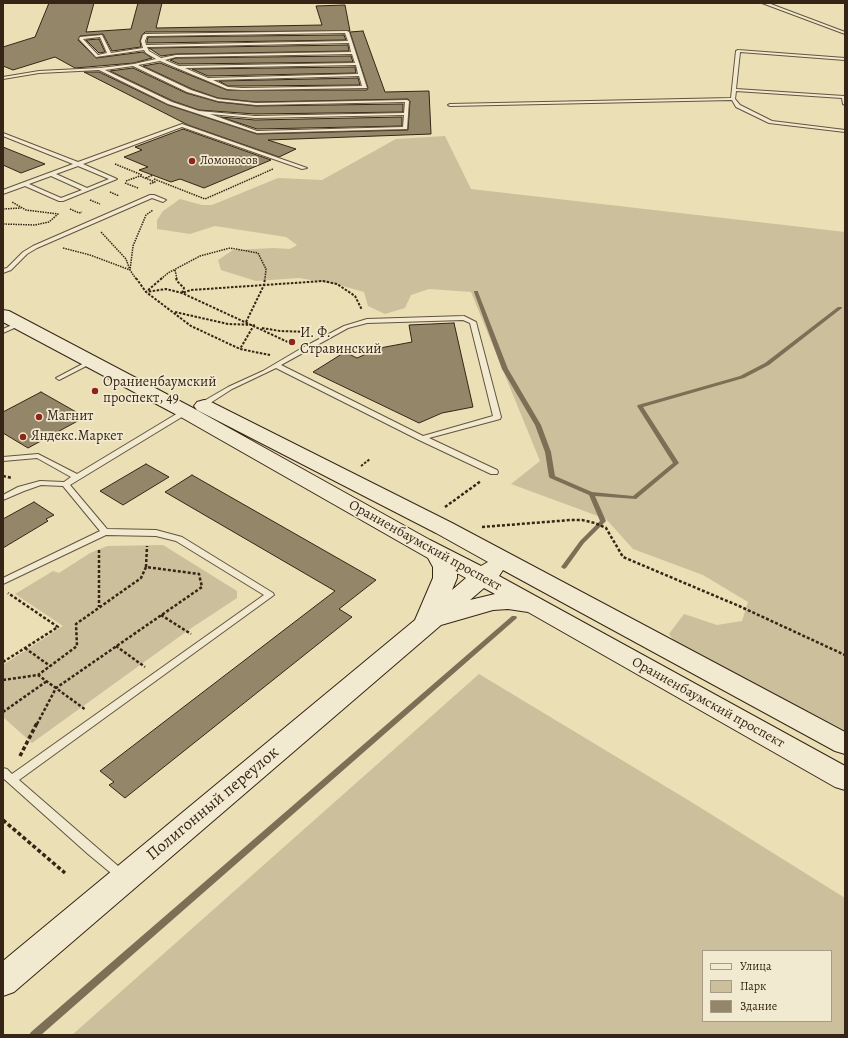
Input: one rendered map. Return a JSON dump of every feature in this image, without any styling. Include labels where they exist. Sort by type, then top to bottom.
[{"type":"main road","name":"Ораниенбаумский проспект","points":[[3,301],[15,322],[97,358],[193,409],[437,553],[483,577],[845,779]]},
{"type":"main road","name":"Ораниенбаумский проспект","points":[[193,409],[409,510],[845,744]]},
{"type":"main road","points":[[424,627],[437,600],[445,578],[445,567],[437,553]]},
{"type":"main road","points":[[424,627],[502,560]]},
{"type":"main road","points":[[424,627],[440,617],[493,602],[508,601],[539,609]]},
{"type":"main road","name":"Полигонный переулок","points":[[3,980],[424,627]]},
{"type":"lane","points":[[764,3],[845,32]]},
{"type":"lane","points":[[347,32],[365,87],[227,88],[153,56],[147,52],[145,48],[143,41],[145,35],[347,32]]},
{"type":"lane","points":[[110,54],[100,36],[80,38],[97,56],[110,54],[145,48],[350,42]]},
{"type":"lane","points":[[845,59],[738,51],[733,99],[738,106],[771,122],[845,131]]},
{"type":"lane","points":[[3,78],[39,72],[100,69],[134,65],[176,56],[353,53]]},
{"type":"lane","points":[[177,67],[357,64]]},
{"type":"lane","points":[[100,69],[170,103],[257,132],[405,128],[407,101],[256,104],[218,100],[189,91],[134,65]]},
{"type":"lane","points":[[205,79],[361,75]]},
{"type":"lane","points":[[734,90],[844,97],[845,104]]},
{"type":"lane","points":[[450,105],[733,99]]},
{"type":"lane","points":[[198,112],[255,117],[406,114]]},
{"type":"lane","points":[[5,192],[182,125],[304,168]]},
{"type":"lane","points":[[3,134],[114,179],[61,200],[25,184]]},
{"type":"lane","points":[[51,174],[87,190]]},
{"type":"lane","points":[[3,271],[9,269],[25,253],[35,247],[152,196],[163,200]]},
{"type":"lane","points":[[3,498],[21,489],[40,483],[65,484],[193,409],[277,366],[336,331],[367,322],[452,317],[464,318],[473,322],[497,416],[422,438]]},
{"type":"lane","points":[[59,378],[97,358]]},
{"type":"lane","points":[[277,366],[494,472]]},
{"type":"lane","points":[[3,459],[38,456],[78,477]]},
{"type":"lane","points":[[65,484],[102,534]]},
{"type":"lane","points":[[3,582],[102,534],[156,533],[179,539],[270,595],[97,719],[8,776],[92,851],[125,878]]},
{"type":"path","points":[[99,157],[147,178],[205,199],[288,163]]},
{"type":"path","points":[[147,178],[153,175]]},
{"type":"path","points":[[122,182],[138,188]]},
{"type":"path","points":[[5,192],[9,200],[22,208]]},
{"type":"path","points":[[130,270],[133,246],[146,215],[159,206]]},
{"type":"path","points":[[3,209],[22,208],[43,213],[58,214],[49,222],[35,225],[3,224]]},
{"type":"path","points":[[144,212],[151,208]]},
{"type":"path","points":[[88,224],[100,230],[126,259],[130,270],[152,298],[174,312],[191,326],[240,350],[290,358]]},
{"type":"path","points":[[67,245],[61,248],[90,255],[130,270]]},
{"type":"path","points":[[146,292],[168,273],[175,270],[182,264],[209,253],[230,248],[258,253],[266,269],[264,285],[246,322]]},
{"type":"path","points":[[175,270],[177,281],[184,288],[182,293]]},
{"type":"path","points":[[182,293],[192,290],[323,281],[337,284],[355,296],[367,322]]},
{"type":"path","points":[[146,292],[166,289],[182,293],[304,349]]},
{"type":"path","points":[[174,312],[228,324],[254,325]]},
{"type":"path","points":[[240,350],[254,325]]},
{"type":"path","points":[[258,327],[293,332],[336,331]]},
{"type":"path","points":[[445,508],[483,480]]},
{"type":"path","points":[[477,527],[571,520],[582,520],[595,523],[606,528],[623,557],[672,580],[739,606],[845,655]]},
{"type":"path","points":[[3,680],[38,675],[77,646],[76,624],[141,578],[146,567],[147,533]]},
{"type":"path","points":[[99,607],[102,534]]},
{"type":"path","points":[[8,776],[56,688],[202,587],[199,574],[146,567]]},
{"type":"path","points":[[3,590],[58,626],[3,662]]},
{"type":"path","points":[[161,615],[203,643]]},
{"type":"path","points":[[116,646],[158,675]]},
{"type":"path","points":[[25,648],[50,666]]},
{"type":"path","points":[[38,675],[97,719]]},
{"type":"path","points":[[3,712],[47,681]]},
{"type":"path","points":[[3,820],[64,873]]},
{"type":"green space","points":[[445,136],[471,189],[845,232],[845,730],[678,646],[669,634],[684,614],[717,625],[742,621],[748,602],[703,575],[633,549],[606,519],[511,484],[540,461],[471,292],[429,289],[411,295],[405,308],[385,314],[368,306],[364,292],[339,285],[299,278],[256,281],[221,270],[218,260],[233,250],[274,248],[290,249],[297,245],[286,237],[215,226],[190,234],[157,229],[157,220],[163,211],[180,199],[202,205],[212,205],[278,178],[322,180],[396,139]]},
{"type":"green space","points":[[163,545],[237,591],[237,598],[190,629],[32,743],[3,717],[3,665],[63,626],[15,594],[53,571],[59,573],[90,553],[107,546]]},
{"type":"green space","points":[[479,674],[693,803],[845,898],[845,1035],[72,1035]]},
{"type":"building","points":[[49,3],[94,3],[86,32],[131,29],[138,3],[162,3],[156,28],[322,25],[316,6],[345,5],[350,31],[145,32],[140,41],[141,47],[112,51],[103,34],[80,36],[78,40],[96,58],[143,52],[152,58],[134,63],[75,68],[55,57],[13,70],[3,66],[3,47],[35,37]]},
{"type":"building","points":[[363,31],[385,92],[429,91],[431,134],[268,140],[296,149],[279,157],[188,125],[84,72],[99,72],[168,105],[257,134],[408,130],[410,101],[408,99],[256,102],[218,98],[192,89],[143,66],[160,63],[227,90],[367,90],[368,88],[350,32]]},
{"type":"building","points":[[344,35],[346,40],[147,43],[148,37]]},
{"type":"building","points":[[99,39],[105,52],[99,53],[86,40]]},
{"type":"building","points":[[348,45],[349,51],[176,54],[161,56],[149,48]]},
{"type":"building","points":[[351,56],[353,62],[179,64],[170,60],[176,58]]},
{"type":"building","points":[[355,67],[356,73],[208,76],[192,69]]},
{"type":"building","points":[[133,68],[186,93],[218,102],[256,106],[403,104],[403,112],[255,114],[199,110],[173,101],[110,71]]},
{"type":"building","points":[[358,78],[360,85],[228,86],[219,81]]},
{"type":"building","points":[[221,117],[255,120],[402,117],[402,126],[257,129]]},
{"type":"building","name":"Ломоносов","points":[[183,129],[271,160],[204,188],[180,179],[171,182],[139,170],[148,167],[124,157],[142,150],[135,147]]},
{"type":"building","points":[[3,147],[45,164],[21,173],[3,165]]},
{"type":"building","points":[[454,323],[473,407],[442,413],[419,423],[313,372],[345,352],[357,358],[380,348],[412,342],[409,325]]},
{"type":"building","points":[[41,392],[85,417],[28,448],[3,433],[3,412]]},
{"type":"building","points":[[146,464],[169,477],[123,505],[100,491]]},
{"type":"building","points":[[192,475],[376,580],[339,609],[352,617],[125,798],[109,785],[114,782],[100,771],[335,591],[165,492]]},
{"type":"building","points":[[34,502],[54,515],[46,519],[48,521],[3,548],[3,519]]},
{"type":"waterway","points":[[476,292],[505,369],[538,425],[548,452],[552,477],[591,494]]},
{"type":"waterway","points":[[591,494],[634,498],[676,463],[640,406],[742,377],[767,364],[840,308]]},
{"type":"waterway","points":[[564,567],[582,542],[603,521],[591,494]]},
{"type":"waterway","points":[[34,1035],[514,618]]},
{"type":"place","name":"Ломоносов","points":[[192,161]]},
{"type":"place","name":"И. Ф. Стравинский","points":[[292,342]]},
{"type":"place","name":"Ораниенбаумский проспект, 49","points":[[95,391]]},
{"type":"place","name":"Магнит","points":[[39,417]]},
{"type":"place","name":"Яндекс.Маркет","points":[[23,437]]}]
